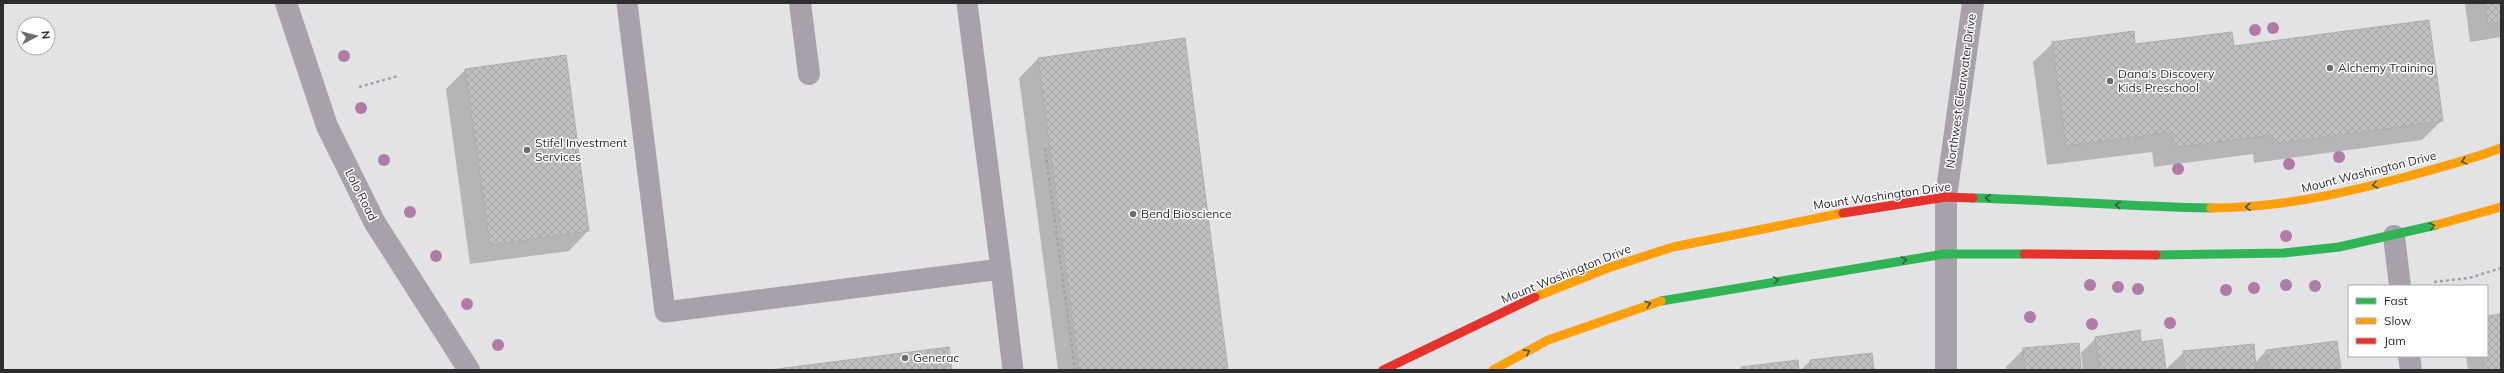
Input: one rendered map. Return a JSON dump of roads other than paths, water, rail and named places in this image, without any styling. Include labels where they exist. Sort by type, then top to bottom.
[{"type":"main road","name":"Mount Washington Drive","points":[[1383,370],[1534,297],[1608,268],[1673,247],[1852,211],[1946,197],[2077,201],[2142,207],[2246,208],[2301,202],[2356,190],[2476,158],[2501,148]]},
{"type":"main road","points":[[1493,370],[1548,340],[1653,302],[1754,284],[1944,254],[2114,256],[2284,253],[2339,247],[2394,236],[2501,207]]},
{"type":"street","name":"Lolo Road","points":[[286,3],[327,126],[371,216],[469,370]]},
{"type":"street","points":[[800,3],[809,74]]},
{"type":"street","name":"Northwest Clearwater Drive","points":[[1946,370],[1944,254],[1946,197],[1973,3]]},
{"type":"street","points":[[2394,236],[2400,285]]},
{"type":"street","points":[[2409,357],[2411,370]]},
{"type":"lane","points":[[627,3],[665,312],[1000,270]]},
{"type":"lane","points":[[967,3],[1013,370]]},
{"type":"place","name":"Alchemy Training","points":[[2330,68]]},
{"type":"place","name":"Dana's Discovery Kids Preschool","points":[[2110,81]]},
{"type":"place","name":"Stifel Investment Services","points":[[527,150]]},
{"type":"place","name":"Bend Bioscience","points":[[1133,214]]},
{"type":"place","name":"Generac","points":[[905,358]]}]
